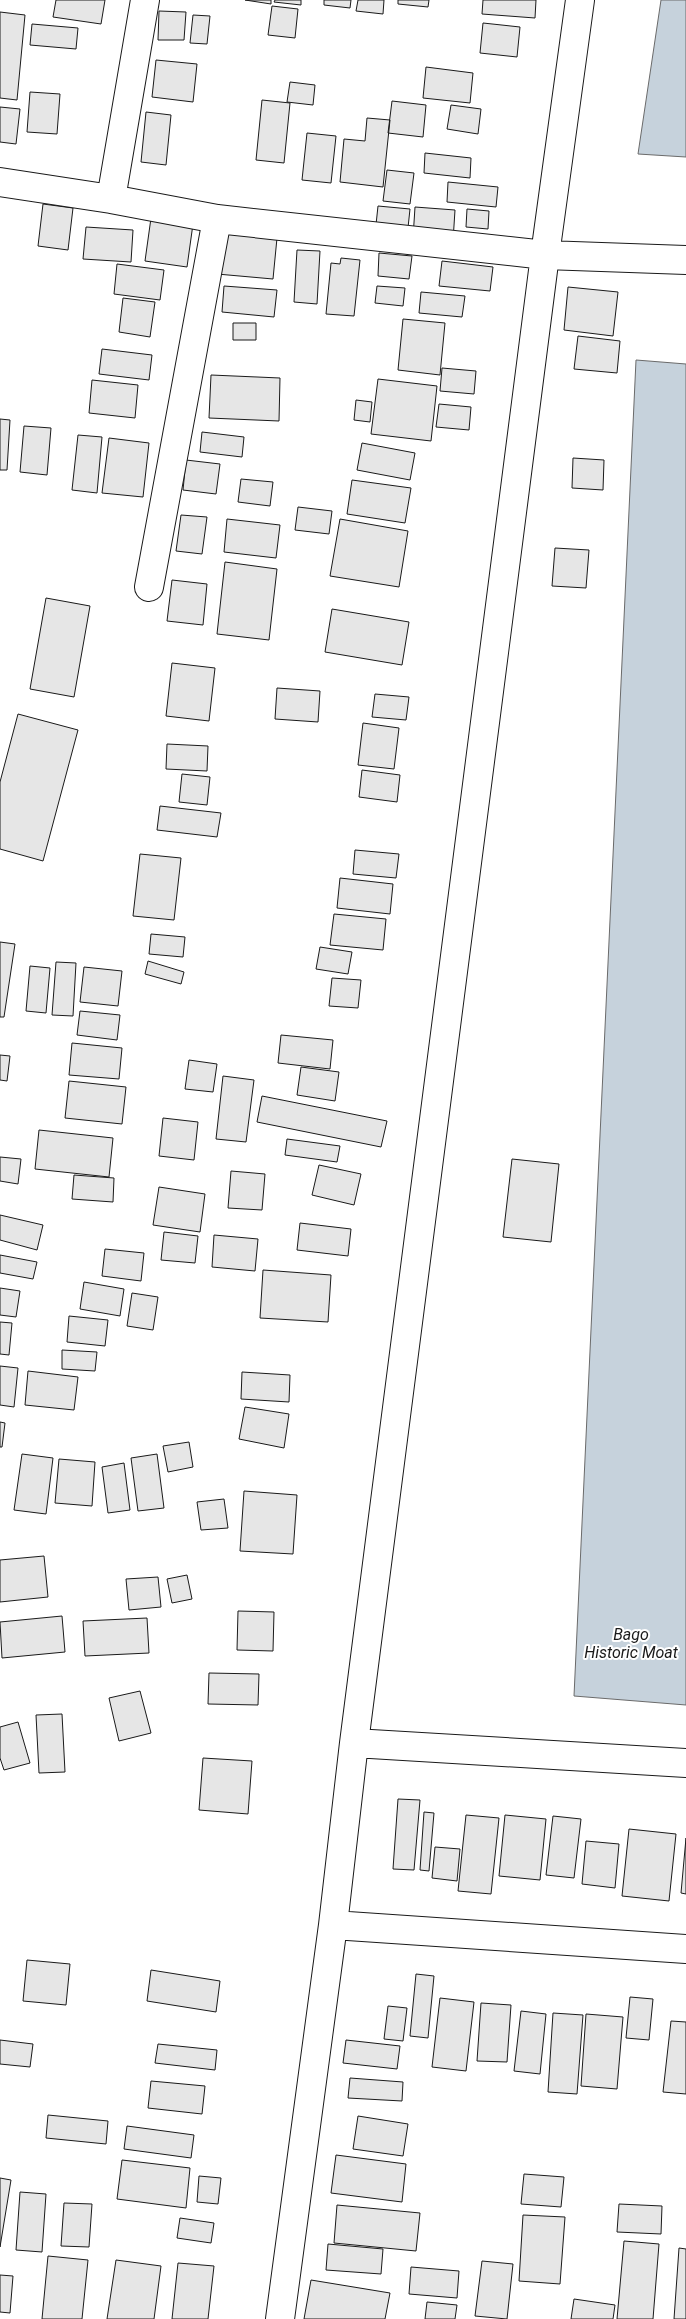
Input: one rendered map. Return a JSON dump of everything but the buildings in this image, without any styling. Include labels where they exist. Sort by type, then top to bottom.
[{"type":"street","points":[[111,199],[146,0]]},
{"type":"street","points":[[280,2319],[333,1925],[354,1743],[545,255],[580,0]]},
{"type":"street","points":[[0,182],[111,199],[217,219],[545,255],[686,260]]},
{"type":"street","points":[[150,587],[217,219]]},
{"type":"street","points":[[354,1743],[686,1763]]},
{"type":"street","points":[[333,1925],[686,1949]]},
{"type":"water","points":[[661,0],[686,0],[686,157],[638,154]]},
{"type":"water","name":"Bago Historic Moat","points":[[636,360],[686,364],[686,1705],[574,1696]]}]
